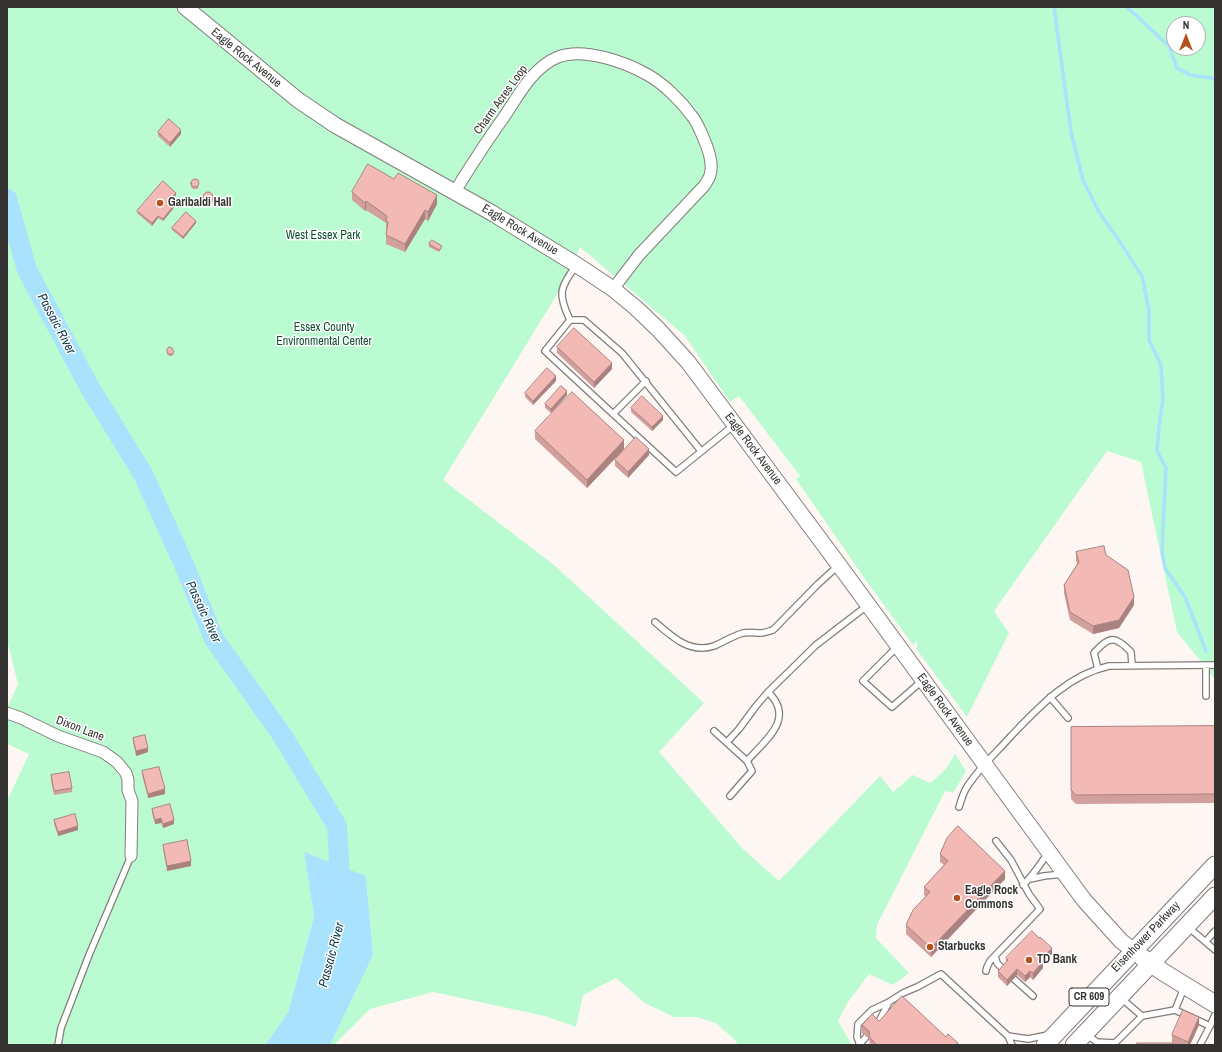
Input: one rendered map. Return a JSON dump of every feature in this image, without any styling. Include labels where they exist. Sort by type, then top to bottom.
[{"type":"main road","name":"Eagle Rock Avenue","points":[[185,7],[298,100],[335,125],[504,220],[577,264],[613,289],[636,308],[688,362],[868,604],[1048,853],[1084,900],[1121,941],[1151,964],[1215,1003]]},
{"type":"main road","name":"Eisenhower Parkway","points":[[1050,1039],[1215,865]]},
{"type":"main road","name":"Eisenhower Parkway","points":[[1080,1039],[1215,896]]},
{"type":"street","name":"Charm Acres Loop","points":[[454,193],[479,152],[520,93],[532,77],[546,63],[559,57],[572,54],[596,55],[624,64],[648,75],[672,94],[693,117],[707,144],[711,163],[710,175],[704,186],[639,255],[613,289]]},
{"type":"street","name":"Dixon Lane","points":[[7,713],[58,736],[103,752],[117,762],[126,773],[128,790],[132,801],[130,856]]},
{"type":"lane","points":[[570,320],[563,305],[561,295],[568,277],[577,264]]},
{"type":"lane","points":[[570,320],[584,320],[622,353],[701,451]]},
{"type":"lane","points":[[570,320],[545,351],[676,472],[735,425]]},
{"type":"lane","points":[[613,414],[646,381]]},
{"type":"lane","points":[[655,622],[678,641],[692,647],[704,648],[716,645],[731,637],[744,633],[763,633],[773,630],[839,565]]},
{"type":"lane","points":[[727,742],[768,692],[816,645],[868,604]]},
{"type":"lane","points":[[1098,669],[1094,653],[1103,643],[1110,640],[1121,642],[1132,652],[1132,666]]},
{"type":"lane","points":[[898,646],[863,681],[892,707],[923,680]]},
{"type":"lane","points":[[958,807],[966,788],[985,764],[1050,697],[1069,683],[1098,669],[1109,666],[1215,664]]},
{"type":"lane","points":[[1206,665],[1206,696]]},
{"type":"lane","points":[[747,760],[778,724],[780,717],[778,704],[775,698],[768,692]]},
{"type":"lane","points":[[1050,697],[1068,718]]},
{"type":"lane","points":[[714,731],[747,760],[752,771],[730,796]]},
{"type":"lane","points":[[986,971],[986,967],[995,956],[1040,908],[1023,885],[1011,860],[996,841]]},
{"type":"lane","points":[[1023,885],[1030,879],[1034,871],[1048,853]]},
{"type":"lane","points":[[58,1045],[61,1028],[89,954],[130,856]]},
{"type":"lane","points":[[1030,879],[1064,874]]},
{"type":"lane","points":[[1187,926],[1215,950]]},
{"type":"lane","points":[[1206,941],[1215,931]]},
{"type":"lane","points":[[995,956],[997,963],[1004,970]]},
{"type":"lane","points":[[860,1045],[857,1037],[858,1024],[872,1010],[903,993],[917,988],[941,974],[1008,1036],[1012,1045]]},
{"type":"lane","points":[[1014,979],[1033,996]]},
{"type":"lane","points":[[1175,1010],[1185,986]]},
{"type":"lane","points":[[1120,996],[1142,1016]]},
{"type":"lane","points":[[876,1026],[889,1002]]},
{"type":"lane","points":[[1080,1039],[1115,1044],[1142,1016],[1175,1010],[1210,1026]]},
{"type":"lane","points":[[1200,1045],[1215,1015]]},
{"type":"lane","points":[[1008,1036],[1028,1039],[1050,1039]]},
{"type":"lane","points":[[860,1045],[866,1037]]},
{"type":"green space","name":"West Essex Park","points":[[7,7],[1215,7],[1215,679],[1177,632],[1141,462],[1107,451],[994,611],[1009,633],[967,717],[917,650],[917,640],[913,645],[865,579],[796,479],[800,476],[739,396],[730,402],[685,336],[580,247],[558,293],[443,480],[554,565],[704,703],[659,752],[744,850],[779,881],[880,776],[893,792],[913,775],[930,783],[946,769],[955,754],[966,771],[953,793],[945,791],[877,925],[876,938],[909,973],[893,985],[869,974],[848,1002],[838,1021],[852,1045],[738,1045],[735,1040],[716,1023],[696,1017],[674,1017],[645,1003],[616,978],[583,995],[576,1027],[545,1016],[433,992],[370,1009],[334,1045],[330,1045],[373,955],[366,877],[304,852],[314,916],[288,1013],[265,1045],[7,1045],[7,801],[29,754],[7,744],[7,708],[18,684],[7,640]]},
{"type":"water","points":[[304,852],[366,876],[373,955],[330,1045],[265,1045],[288,1013],[314,916]]},
{"type":"building","points":[[169,119],[181,130],[170,143],[158,132]]},
{"type":"building","points":[[368,164],[394,179],[398,173],[437,195],[428,212],[425,210],[405,244],[386,235],[388,222],[386,220],[387,216],[366,201],[365,203],[352,192]]},
{"type":"building","points":[[193,179],[197,179],[199,183],[197,187],[193,187],[191,185],[191,181]]},
{"type":"building","name":"Garibaldi Hall","points":[[163,181],[176,193],[171,198],[176,203],[163,219],[158,216],[152,223],[137,211]]},
{"type":"building","points":[[206,192],[210,192],[212,193],[212,201],[206,202],[203,199],[203,195]]},
{"type":"building","points":[[186,212],[196,221],[183,237],[172,228]]},
{"type":"building","points":[[432,240],[442,246],[439,250],[429,244]]},
{"type":"building","points":[[574,328],[612,363],[594,382],[557,347]]},
{"type":"building","points":[[169,347],[172,348],[174,352],[172,354],[167,352]]},
{"type":"building","points":[[547,368],[556,376],[533,401],[525,393]]},
{"type":"building","points":[[561,386],[567,391],[551,409],[545,404]]},
{"type":"building","points":[[572,392],[624,440],[587,480],[535,431]]},
{"type":"building","points":[[642,396],[663,416],[652,427],[631,408]]},
{"type":"building","points":[[636,437],[649,449],[628,472],[615,460]]},
{"type":"building","points":[[1104,546],[1106,555],[1128,570],[1134,597],[1119,620],[1093,626],[1070,612],[1064,585],[1079,562],[1076,552]]},
{"type":"building","points":[[1215,726],[1215,794],[1076,795],[1071,790],[1071,727]]},
{"type":"building","points":[[145,735],[148,748],[136,751],[133,738]]},
{"type":"building","points":[[159,767],[165,789],[148,794],[142,771]]},
{"type":"building","points":[[69,772],[72,788],[54,791],[51,775]]},
{"type":"building","points":[[170,804],[174,820],[163,824],[161,818],[155,820],[152,809]]},
{"type":"building","points":[[75,814],[78,826],[58,832],[54,820]]},
{"type":"building","name":"Eagle Rock Commons","points":[[958,826],[1005,871],[931,948],[906,925],[913,910],[930,892],[924,887],[948,861],[940,854],[947,838]]},
{"type":"building","points":[[187,840],[191,861],[167,866],[163,845]]},
{"type":"building","name":"TD Bank","points":[[1032,931],[1052,948],[1041,960],[1043,962],[1033,973],[1030,971],[1025,976],[1017,969],[1007,980],[998,971],[1008,960],[1006,958]]},
{"type":"building","points":[[902,996],[946,1037],[948,1034],[958,1043],[956,1045],[877,1045],[870,1038],[869,1031],[862,1025],[872,1014],[879,1021]]},
{"type":"building","points":[[1183,1010],[1199,1017],[1188,1042],[1172,1035]]},
{"type":"building","points":[[1137,1043],[1173,1043],[1173,1045],[1137,1045]]},
{"type":"waterway","points":[[1054,7],[1071,132],[1083,180],[1099,212],[1142,276],[1149,310],[1149,340],[1161,365],[1163,399],[1157,451],[1166,468],[1162,551],[1165,568],[1185,597],[1206,651]]},
{"type":"waterway","points":[[1127,7],[1169,46],[1177,68],[1190,75],[1215,79]]},
{"type":"waterway","name":"Passaic River","points":[[7,199],[27,270],[90,388],[143,474],[185,567],[214,639],[282,735],[337,826],[341,894]]},
{"type":"place","name":"Garibaldi Hall","points":[[160,203]]},
{"type":"place","name":"Eagle Rock Commons","points":[[957,898]]},
{"type":"place","name":"Starbucks","points":[[930,947]]},
{"type":"place","name":"TD Bank","points":[[1029,960]]},
{"type":"park label","name":"Essex County Environmental Center","points":[[324,335]]}]
